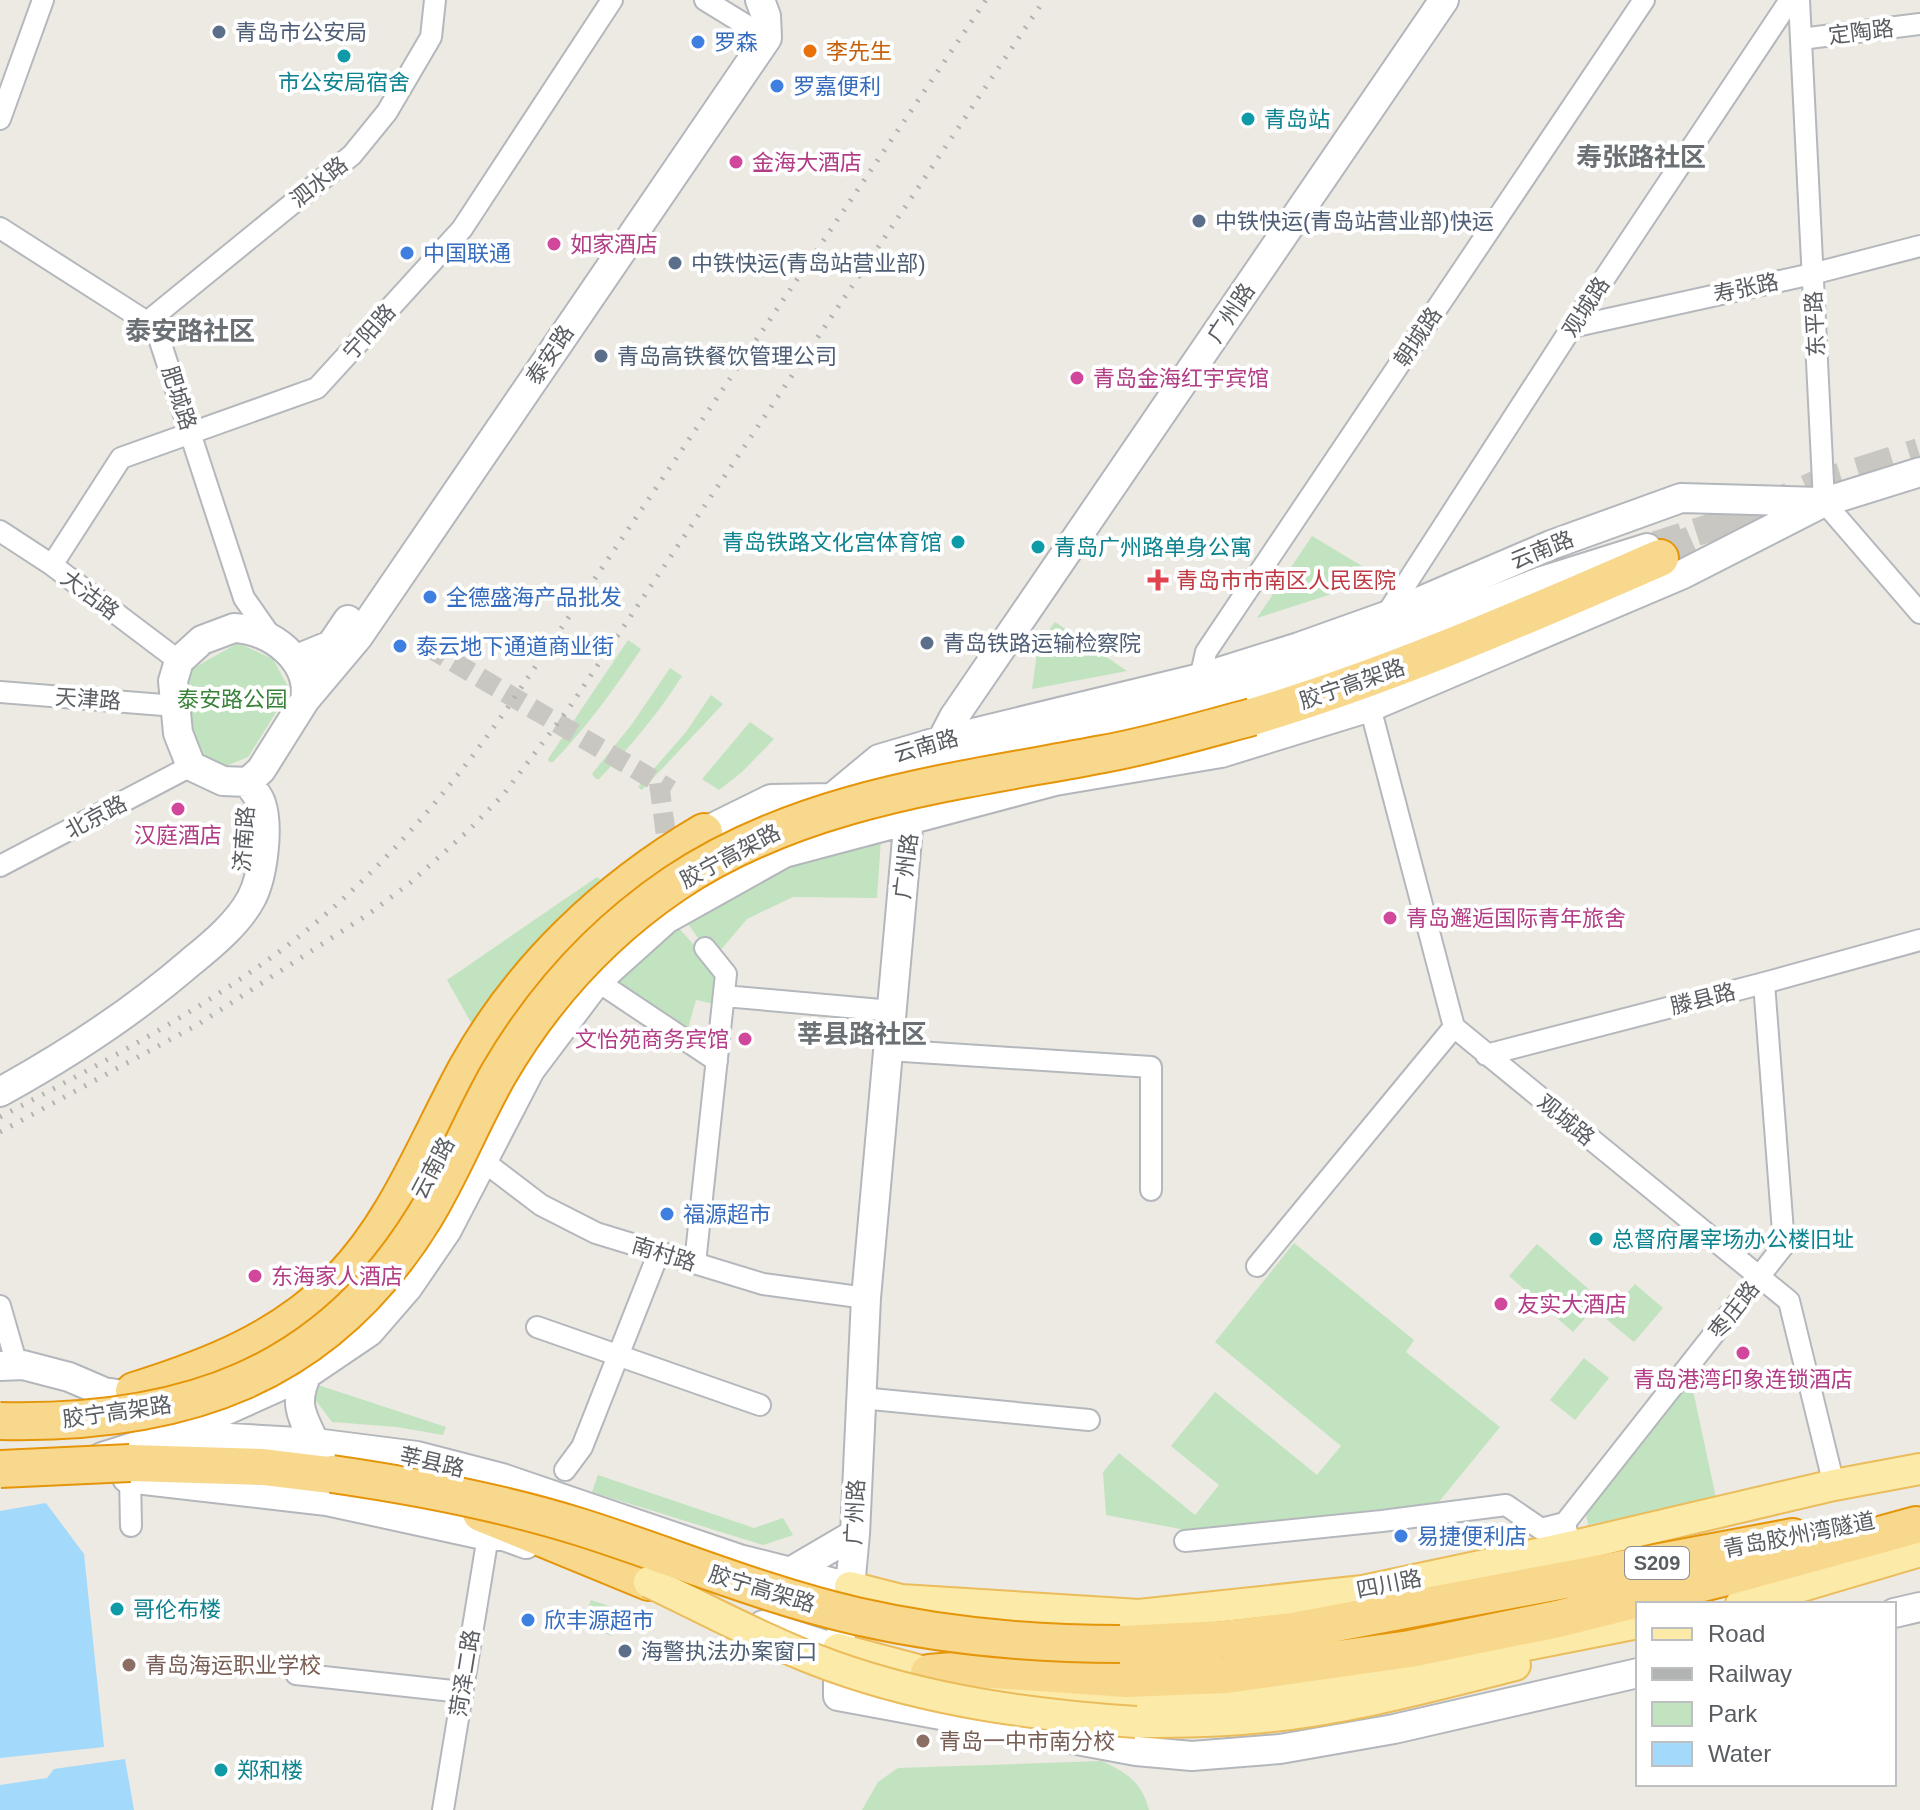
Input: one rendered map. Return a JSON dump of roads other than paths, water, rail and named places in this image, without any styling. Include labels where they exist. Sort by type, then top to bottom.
[{"type":"highway","name":"胶宁高架路","points":[[0,1421],[113,1418],[189,1402],[259,1374],[333,1324],[378,1280],[410,1239],[442,1187],[497,1076],[565,981],[633,915],[677,882],[726,852],[779,828],[869,800],[949,781],[1109,754],[1252,717],[1386,674],[1494,630],[1658,552]]},
{"type":"highway","points":[[0,1404],[134,1391],[214,1364],[283,1326],[341,1280],[386,1220],[492,1026],[569,933],[662,857],[704,832]]},
{"type":"highway","name":"胶宁高架路","points":[[0,1466],[130,1471],[263,1467],[324,1458],[393,1483],[555,1520],[768,1592],[873,1619],[1001,1639],[1120,1644],[1253,1637],[1403,1611]]},
{"type":"highway","points":[[324,1458],[532,1533],[649,1582]]},
{"type":"highway","points":[[929,1673],[978,1669],[1127,1679],[1226,1675],[1395,1652],[1558,1619],[1916,1530]]},
{"type":"highway","name":"青岛胶州湾隧道","points":[[1403,1611],[1916,1530]]},
{"type":"main road","points":[[759,34],[766,16],[760,0]]},
{"type":"main road","name":"广州路","points":[[1444,0],[935,752],[908,828],[866,1298],[855,1534],[850,1587],[838,1649],[838,1696],[1136,1751],[1192,1756],[1280,1749],[1394,1729],[1636,1673]]},
{"type":"main road","name":"泰安路","points":[[297,659],[331,645],[759,34]]},
{"type":"main road","name":"泰安路","points":[[305,700],[358,637],[759,34]]},
{"type":"main road","name":"云南路","points":[[48,1475],[171,1435],[307,1374],[369,1332],[408,1287],[447,1230],[530,1070],[597,981],[666,919],[784,853],[1055,781],[1221,753],[1370,707],[1683,574],[1824,502],[1920,472]]},
{"type":"main road","name":"云南路","points":[[70,1413],[197,1384],[255,1361],[314,1322],[355,1281],[392,1235],[417,1198],[509,1031],[558,972],[601,928],[647,892],[729,839],[935,752],[1299,647],[1386,616],[1551,545],[1681,498],[1824,502]]},
{"type":"main road","points":[[935,752],[1076,735],[1224,699],[1329,665],[1542,581],[1658,552]]},
{"type":"main road","points":[[234,628],[249,629],[273,640],[297,659],[308,687],[305,700],[261,770],[248,782],[223,781],[191,766],[178,733],[173,681],[179,661],[202,640],[234,628]]},
{"type":"main road","name":"济南路","points":[[0,1074],[78,1027],[144,980],[207,929],[228,905],[239,890],[245,873],[248,782]]},
{"type":"main road","name":"济南路","points":[[0,1092],[50,1065],[154,994],[219,939],[251,900],[261,873],[264,836],[261,804],[248,782]]},
{"type":"main road","points":[[704,832],[771,799],[832,798]]},
{"type":"main road","points":[[8,1366],[23,1365],[69,1377],[104,1392],[143,1398]]},
{"type":"main road","points":[[307,1374],[300,1389],[299,1410],[324,1458]]},
{"type":"main road","name":"莘县路","points":[[0,1404],[29,1406],[171,1435],[324,1458],[417,1456],[502,1478],[739,1559],[850,1587]]},
{"type":"main road","name":"四川路","points":[[850,1587],[901,1600],[1139,1615],[1363,1591],[1568,1535],[1920,1469]]},
{"type":"main road","points":[[0,1480],[130,1471],[327,1501],[488,1536],[504,1536],[838,1649],[929,1673],[1040,1694],[1147,1703],[1302,1689],[1636,1624]]},
{"type":"main road","points":[[1746,1602],[1916,1530]]},
{"type":"main road","points":[[790,1572],[855,1534]]},
{"type":"main road","points":[[649,1582],[796,1651],[879,1680],[973,1705],[1034,1714],[1136,1722],[1252,1718],[1410,1692],[1542,1658],[1636,1625]]},
{"type":"main road","points":[[1896,1613],[1920,1607]]},
{"type":"street","points":[[0,119],[43,0]]},
{"type":"street","name":"泗水路","points":[[147,322],[352,155],[387,112],[431,37],[435,0]]},
{"type":"street","name":"宁阳路","points":[[52,565],[121,458],[317,388],[462,229],[612,0]]},
{"type":"street","points":[[705,0],[759,34]]},
{"type":"street","name":"朝城路","points":[[1200,678],[1206,652],[1644,0]]},
{"type":"street","name":"观城路","points":[[1386,616],[1572,327],[1790,0]]},
{"type":"street","name":"东平路","points":[[1799,0],[1824,502]]},
{"type":"street","name":"定陶路","points":[[1801,39],[1920,24]]},
{"type":"street","name":"肥城路","points":[[0,228],[147,322],[158,335],[244,598],[267,633],[297,659]]},
{"type":"street","name":"寿张路","points":[[1572,327],[1812,274],[1920,246]]},
{"type":"street","points":[[1824,502],[1920,613]]},
{"type":"street","name":"大沽路","points":[[0,531],[52,565],[179,661]]},
{"type":"street","points":[[234,628],[244,598]]},
{"type":"street","name":"天津路","points":[[0,692],[176,706]]},
{"type":"street","points":[[1257,1266],[1454,1027],[1370,707]]},
{"type":"street","name":"北京路","points":[[0,866],[191,766]]},
{"type":"street","name":"滕县路","points":[[1486,1055],[1920,940]]},
{"type":"street","points":[[695,1263],[726,974],[705,948]]},
{"type":"street","points":[[597,981],[717,1061]]},
{"type":"street","name":"枣庄路","points":[[1568,1535],[1784,1245],[1764,983]]},
{"type":"street","points":[[724,996],[892,1011]]},
{"type":"street","name":"观城路","points":[[1454,1027],[1789,1301],[1834,1485]]},
{"type":"street","points":[[888,1050],[1151,1067],[1151,1190]]},
{"type":"street","name":"南村路","points":[[450,1136],[541,1205],[596,1233],[763,1284],[866,1298]]},
{"type":"street","points":[[565,1470],[582,1447],[659,1252]]},
{"type":"street","points":[[0,1306],[8,1366]]},
{"type":"street","points":[[537,1327],[760,1405]]},
{"type":"street","points":[[861,1398],[1089,1420]]},
{"type":"street","points":[[130,1471],[131,1526]]},
{"type":"street","points":[[1185,1541],[1506,1505],[1541,1529],[1568,1535]]},
{"type":"street","name":"菏泽二路","points":[[443,1810],[488,1536]]},
{"type":"street","points":[[296,1674],[462,1692]]},
{"type":"water","points":[[46,1503],[84,1554],[104,1747],[0,1758],[0,1511]]},
{"type":"water","points":[[125,1759],[134,1810],[0,1810],[0,1785],[47,1778],[54,1769]]},
{"type":"tunnel","points":[[1660,558],[1818,488],[1920,456]]},
{"type":"tunnel","points":[[1656,545],[1769,509]]},
{"type":"tunnel","points":[[428,647],[671,790]]},
{"type":"tunnel","points":[[659,783],[669,858]]},
{"type":"railway","points":[[0,1117],[173,1022],[272,957],[339,903],[429,810],[508,707],[986,0]]},
{"type":"railway","points":[[0,1132],[197,1025],[370,913],[410,883],[503,795],[569,708],[1044,0]]},
{"type":"place","name":"青岛市公安局","points":[[219,32]]},
{"type":"place","name":"罗森","points":[[698,42]]},
{"type":"place","name":"李先生","points":[[810,51]]},
{"type":"place","name":"市公安局宿舍","points":[[344,56]]},
{"type":"place","name":"罗嘉便利","points":[[777,86]]},
{"type":"place","name":"青岛站","points":[[1248,119]]},
{"type":"place","name":"金海大酒店","points":[[736,162]]},
{"type":"place","name":"中铁快运(青岛站营业部)快运","points":[[1199,221]]},
{"type":"place","name":"如家酒店","points":[[554,244]]},
{"type":"place","name":"中国联通","points":[[407,253]]},
{"type":"place","name":"中铁快运(青岛站营业部)","points":[[675,263]]},
{"type":"place","name":"青岛高铁餐饮管理公司","points":[[601,356]]},
{"type":"place","name":"青岛金海红宇宾馆","points":[[1077,378]]},
{"type":"place","name":"青岛铁路文化宫体育馆","points":[[958,542]]},
{"type":"place","name":"青岛广州路单身公寓","points":[[1038,547]]},
{"type":"place","name":"青岛市市南区人民医院","points":[[1158,580]]},
{"type":"place","name":"全德盛海产品批发","points":[[430,597]]},
{"type":"place","name":"青岛铁路运输检察院","points":[[927,643]]},
{"type":"place","name":"泰云地下通道商业街","points":[[400,646]]},
{"type":"place","name":"汉庭酒店","points":[[178,809]]},
{"type":"place","name":"青岛邂逅国际青年旅舍","points":[[1390,918]]},
{"type":"place","name":"文怡苑商务宾馆","points":[[745,1039]]},
{"type":"place","name":"福源超市","points":[[667,1214]]},
{"type":"place","name":"总督府屠宰场办公楼旧址","points":[[1596,1239]]},
{"type":"place","name":"东海家人酒店","points":[[255,1276]]},
{"type":"place","name":"友实大酒店","points":[[1501,1304]]},
{"type":"place","name":"青岛港湾印象连锁酒店","points":[[1743,1353]]},
{"type":"place","name":"易捷便利店","points":[[1401,1536]]},
{"type":"place","name":"哥伦布楼","points":[[117,1609]]},
{"type":"place","name":"欣丰源超市","points":[[528,1620]]},
{"type":"place","name":"海警执法办案窗口","points":[[625,1651]]},
{"type":"place","name":"青岛海运职业学校","points":[[129,1665]]},
{"type":"place","name":"青岛一中市南分校","points":[[923,1741]]},
{"type":"place","name":"郑和楼","points":[[221,1770]]},
{"type":"district","name":"寿张路社区","points":[[1641,157]]},
{"type":"district","name":"泰安路社区","points":[[190,331]]},
{"type":"district","name":"莘县路社区","points":[[862,1034]]},
{"type":"park label","name":"泰安路公园","points":[[232,699]]}]
